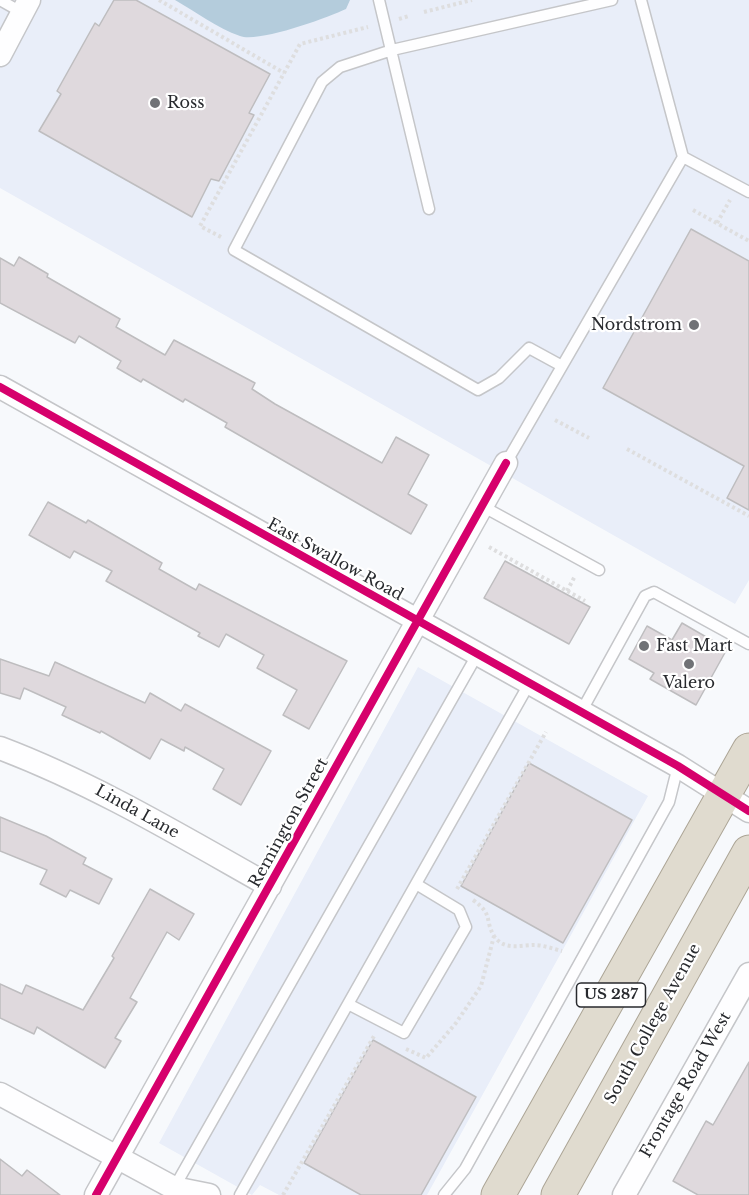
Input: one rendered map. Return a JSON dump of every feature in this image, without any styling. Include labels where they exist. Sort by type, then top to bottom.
[{"type":"highway","name":"US 287","points":[[498,1195],[736,803],[749,750]]},
{"type":"highway","name":"South College Avenue","points":[[558,1195],[749,852]]},
{"type":"street","points":[[0,55],[26,6]]},
{"type":"street","name":"East Swallow Road","points":[[0,387],[678,766],[736,803]]},
{"type":"street","name":"Remington Street","points":[[96,1195],[506,463]]},
{"type":"street","name":"Linda Lane","points":[[0,748],[51,768],[107,795],[270,886]]},
{"type":"street","name":"Frontage Road West","points":[[624,1195],[749,974]]},
{"type":"street","points":[[0,1094],[174,1188],[209,1195]]},
{"type":"lane","points":[[0,0],[26,6]]},
{"type":"lane","points":[[379,0],[429,209]]},
{"type":"lane","points":[[562,366],[529,348],[498,378],[478,390],[234,250],[322,82],[340,67],[392,50],[612,0]]},
{"type":"lane","points":[[506,463],[684,157],[641,0]]},
{"type":"lane","points":[[684,157],[749,192]]},
{"type":"lane","points":[[482,506],[599,570]]},
{"type":"lane","points":[[581,712],[645,596],[654,592],[749,644]]},
{"type":"lane","points":[[174,1188],[477,655]]},
{"type":"lane","points":[[240,1195],[529,684]]},
{"type":"lane","points":[[444,1195],[465,1169],[669,802],[678,766]]},
{"type":"lane","points":[[348,1004],[404,1033],[466,927],[459,910],[417,884]]},
{"type":"path","points":[[159,0],[284,73]]},
{"type":"path","points":[[424,12],[472,0]]},
{"type":"path","points":[[399,19],[409,16]]},
{"type":"path","points":[[221,237],[200,226],[300,44],[371,26]]},
{"type":"path","points":[[717,223],[730,199]]},
{"type":"path","points":[[693,210],[749,241]]},
{"type":"path","points":[[555,420],[589,438]]},
{"type":"path","points":[[627,449],[749,516]]},
{"type":"path","points":[[489,547],[585,602]]},
{"type":"path","points":[[567,591],[578,572]]},
{"type":"path","points":[[396,1045],[426,1058],[436,1048],[481,986],[494,936],[486,910],[457,889],[546,732]]},
{"type":"path","points":[[494,936],[516,949],[535,945],[562,951]]},
{"type":"path","points":[[283,1195],[375,1036],[364,1031]]},
{"type":"shaded area","points":[[0,0],[749,0],[749,580],[735,604],[0,188]]},
{"type":"shaded area","points":[[418,667],[648,796],[427,1195],[279,1195],[260,1185],[252,1195],[159,1143]]},
{"type":"water","points":[[175,0],[350,0],[346,9],[324,18],[276,33],[249,37],[223,29]]},
{"type":"building","name":"Ross","points":[[114,0],[136,0],[270,74],[249,113],[254,115],[219,181],[211,179],[192,217],[39,131],[61,94],[57,91],[95,23],[99,26]]},
{"type":"building","name":"Nordstrom","points":[[691,229],[749,261],[749,510],[727,498],[744,466],[603,388]]},
{"type":"building","points":[[19,257],[48,274],[47,277],[120,319],[116,327],[165,355],[174,340],[255,383],[252,389],[275,404],[382,463],[396,437],[429,455],[408,494],[427,505],[411,534],[225,427],[227,423],[185,399],[183,402],[143,379],[141,382],[117,368],[121,361],[79,336],[75,343],[0,303],[0,258],[14,266]]},
{"type":"building","points":[[48,502],[86,523],[88,520],[162,563],[159,569],[196,590],[199,584],[347,661],[309,729],[283,715],[297,690],[257,668],[264,655],[226,634],[219,647],[198,636],[200,633],[106,581],[112,571],[74,551],[70,558],[29,535]]},
{"type":"building","points":[[505,561],[590,607],[569,644],[484,598]]},
{"type":"building","name":"Valero","points":[[682,623],[727,649],[696,705],[650,679],[654,673],[629,659],[647,626],[672,640]]},
{"type":"building","points":[[0,659],[49,676],[55,662],[145,703],[150,693],[181,711],[185,704],[271,751],[241,805],[213,789],[224,769],[185,747],[184,751],[161,739],[150,759],[101,731],[100,733],[62,715],[66,707],[24,688],[20,699],[0,693]]},
{"type":"building","points":[[529,763],[632,820],[563,943],[461,886]]},
{"type":"building","points":[[0,817],[46,836],[86,858],[83,864],[112,879],[99,904],[70,890],[66,897],[40,884],[47,870],[0,851]]},
{"type":"building","points":[[150,889],[194,914],[179,940],[167,932],[130,998],[137,1002],[115,1038],[121,1041],[105,1068],[37,1027],[34,1034],[0,1018],[0,984],[22,994],[26,985],[83,1010],[114,958],[112,956]]},
{"type":"building","points":[[373,1040],[476,1097],[421,1195],[361,1195],[304,1163]]},
{"type":"building","points":[[749,1062],[749,1195],[698,1195],[673,1181],[706,1121],[713,1125]]},
{"type":"building","points":[[0,1159],[22,1176],[27,1170],[60,1195],[0,1195]]},
{"type":"cycle path","points":[[0,387],[678,766],[749,811]]},
{"type":"cycle path","points":[[96,1195],[506,463]]},
{"type":"place","name":"Ross","points":[[155,103]]},
{"type":"place","name":"Nordstrom","points":[[694,325]]},
{"type":"place","name":"Fast Mart","points":[[644,646]]},
{"type":"place","name":"Valero","points":[[689,664]]}]
